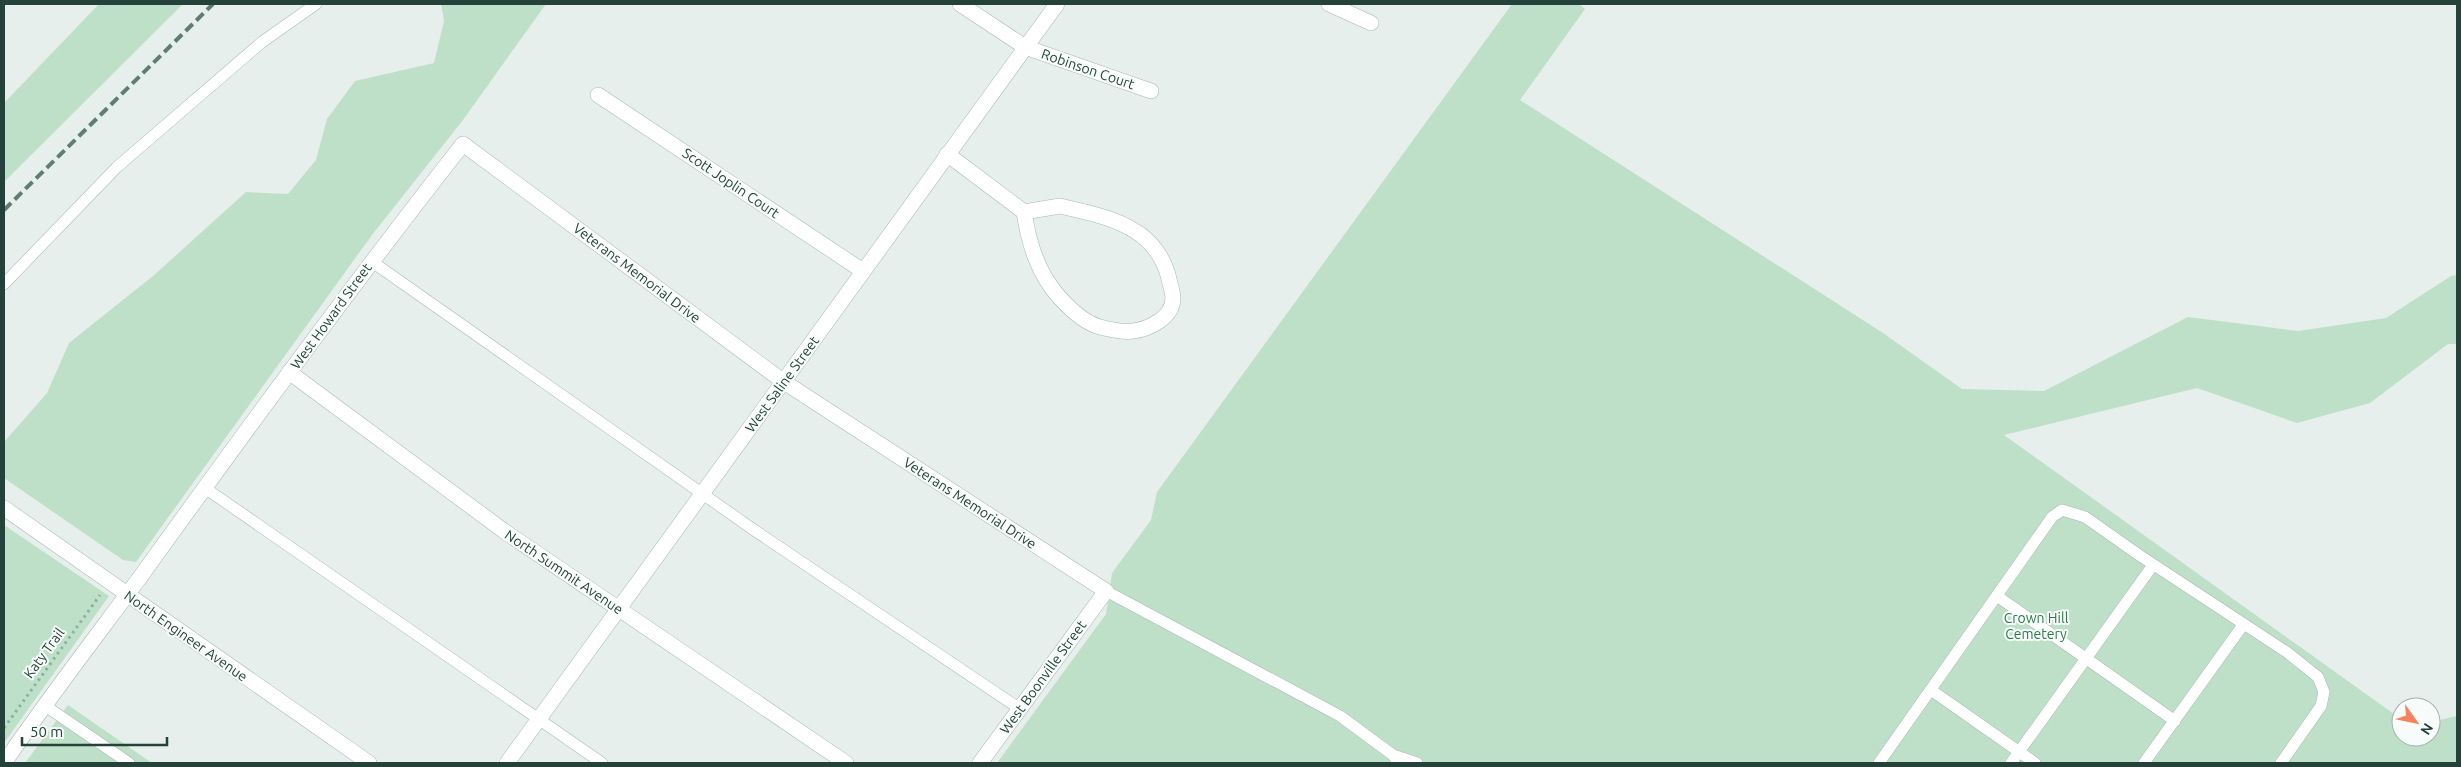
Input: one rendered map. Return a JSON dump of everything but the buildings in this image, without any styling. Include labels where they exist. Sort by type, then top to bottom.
[{"type":"street","name":"Robinson Court","points":[[960,4],[1025,47],[1151,91]]},
{"type":"street","name":"West Saline Street","points":[[507,763],[1057,4]]},
{"type":"street","points":[[1329,4],[1371,24]]},
{"type":"street","name":"Scott Joplin Court","points":[[598,95],[863,272]]},
{"type":"street","name":"West Howard Street","points":[[4,763],[44,705],[127,595],[371,261],[463,144],[566,220]]},
{"type":"street","points":[[948,154],[1024,212],[1029,242],[1044,277],[1060,299],[1080,316],[1098,327],[1132,332],[1151,326],[1168,315],[1173,299],[1168,272],[1154,246],[1135,231],[1104,218],[1060,206],[1024,212]]},
{"type":"street","name":"Veterans Memorial Drive","points":[[566,220],[784,382],[1106,591]]},
{"type":"street","name":"North Summit Avenue","points":[[289,372],[504,531],[846,763]]},
{"type":"street","name":"North Engineer Avenue","points":[[4,508],[369,763]]},
{"type":"street","name":"West Boonville Street","points":[[980,763],[1106,591]]},
{"type":"lane","points":[[4,284],[117,167],[262,42],[316,4]]},
{"type":"lane","points":[[371,261],[703,494],[1020,709]]},
{"type":"lane","points":[[205,488],[602,763]]},
{"type":"lane","points":[[1879,763],[2052,517],[2062,510],[2085,517],[2153,565],[2288,653],[2318,677],[2324,692],[2320,706],[2281,763]]},
{"type":"lane","points":[[2011,763],[2153,565]]},
{"type":"lane","name":"Veterans Memorial Drive","points":[[1106,591],[1340,716],[1396,759],[1417,763]]},
{"type":"lane","points":[[1997,596],[2175,721]]},
{"type":"lane","points":[[2144,763],[2243,625]]},
{"type":"lane","points":[[1931,690],[2035,763]]},
{"type":"lane","points":[[44,705],[129,763]]},
{"type":"path","name":"Katy Trail","points":[[4,728],[103,590]]},
{"type":"green space","points":[[99,4],[183,4],[4,182],[4,103]]},
{"type":"green space","points":[[441,4],[546,4],[463,120],[372,235],[136,562],[123,560],[4,478],[4,442],[47,393],[69,343],[153,276],[246,192],[288,194],[316,160],[327,119],[355,81],[434,63],[444,21]]},
{"type":"green space","name":"Crown Hill Cemetery","points":[[1512,4],[1579,4],[1585,9],[1520,100],[1883,333],[1962,389],[2044,391],[2188,317],[2298,331],[2386,318],[2451,276],[2457,275],[2457,344],[2448,344],[2370,403],[2297,423],[2197,388],[2004,435],[2391,712],[2391,747],[2441,747],[2441,720],[2457,716],[2457,763],[997,763],[1106,614],[1112,573],[1151,520],[1157,492]]},
{"type":"green space","points":[[4,525],[109,596],[4,743]]},
{"type":"green space","points":[[68,705],[152,763],[25,763]]},
{"type":"railway","points":[[4,210],[213,4]]}]
